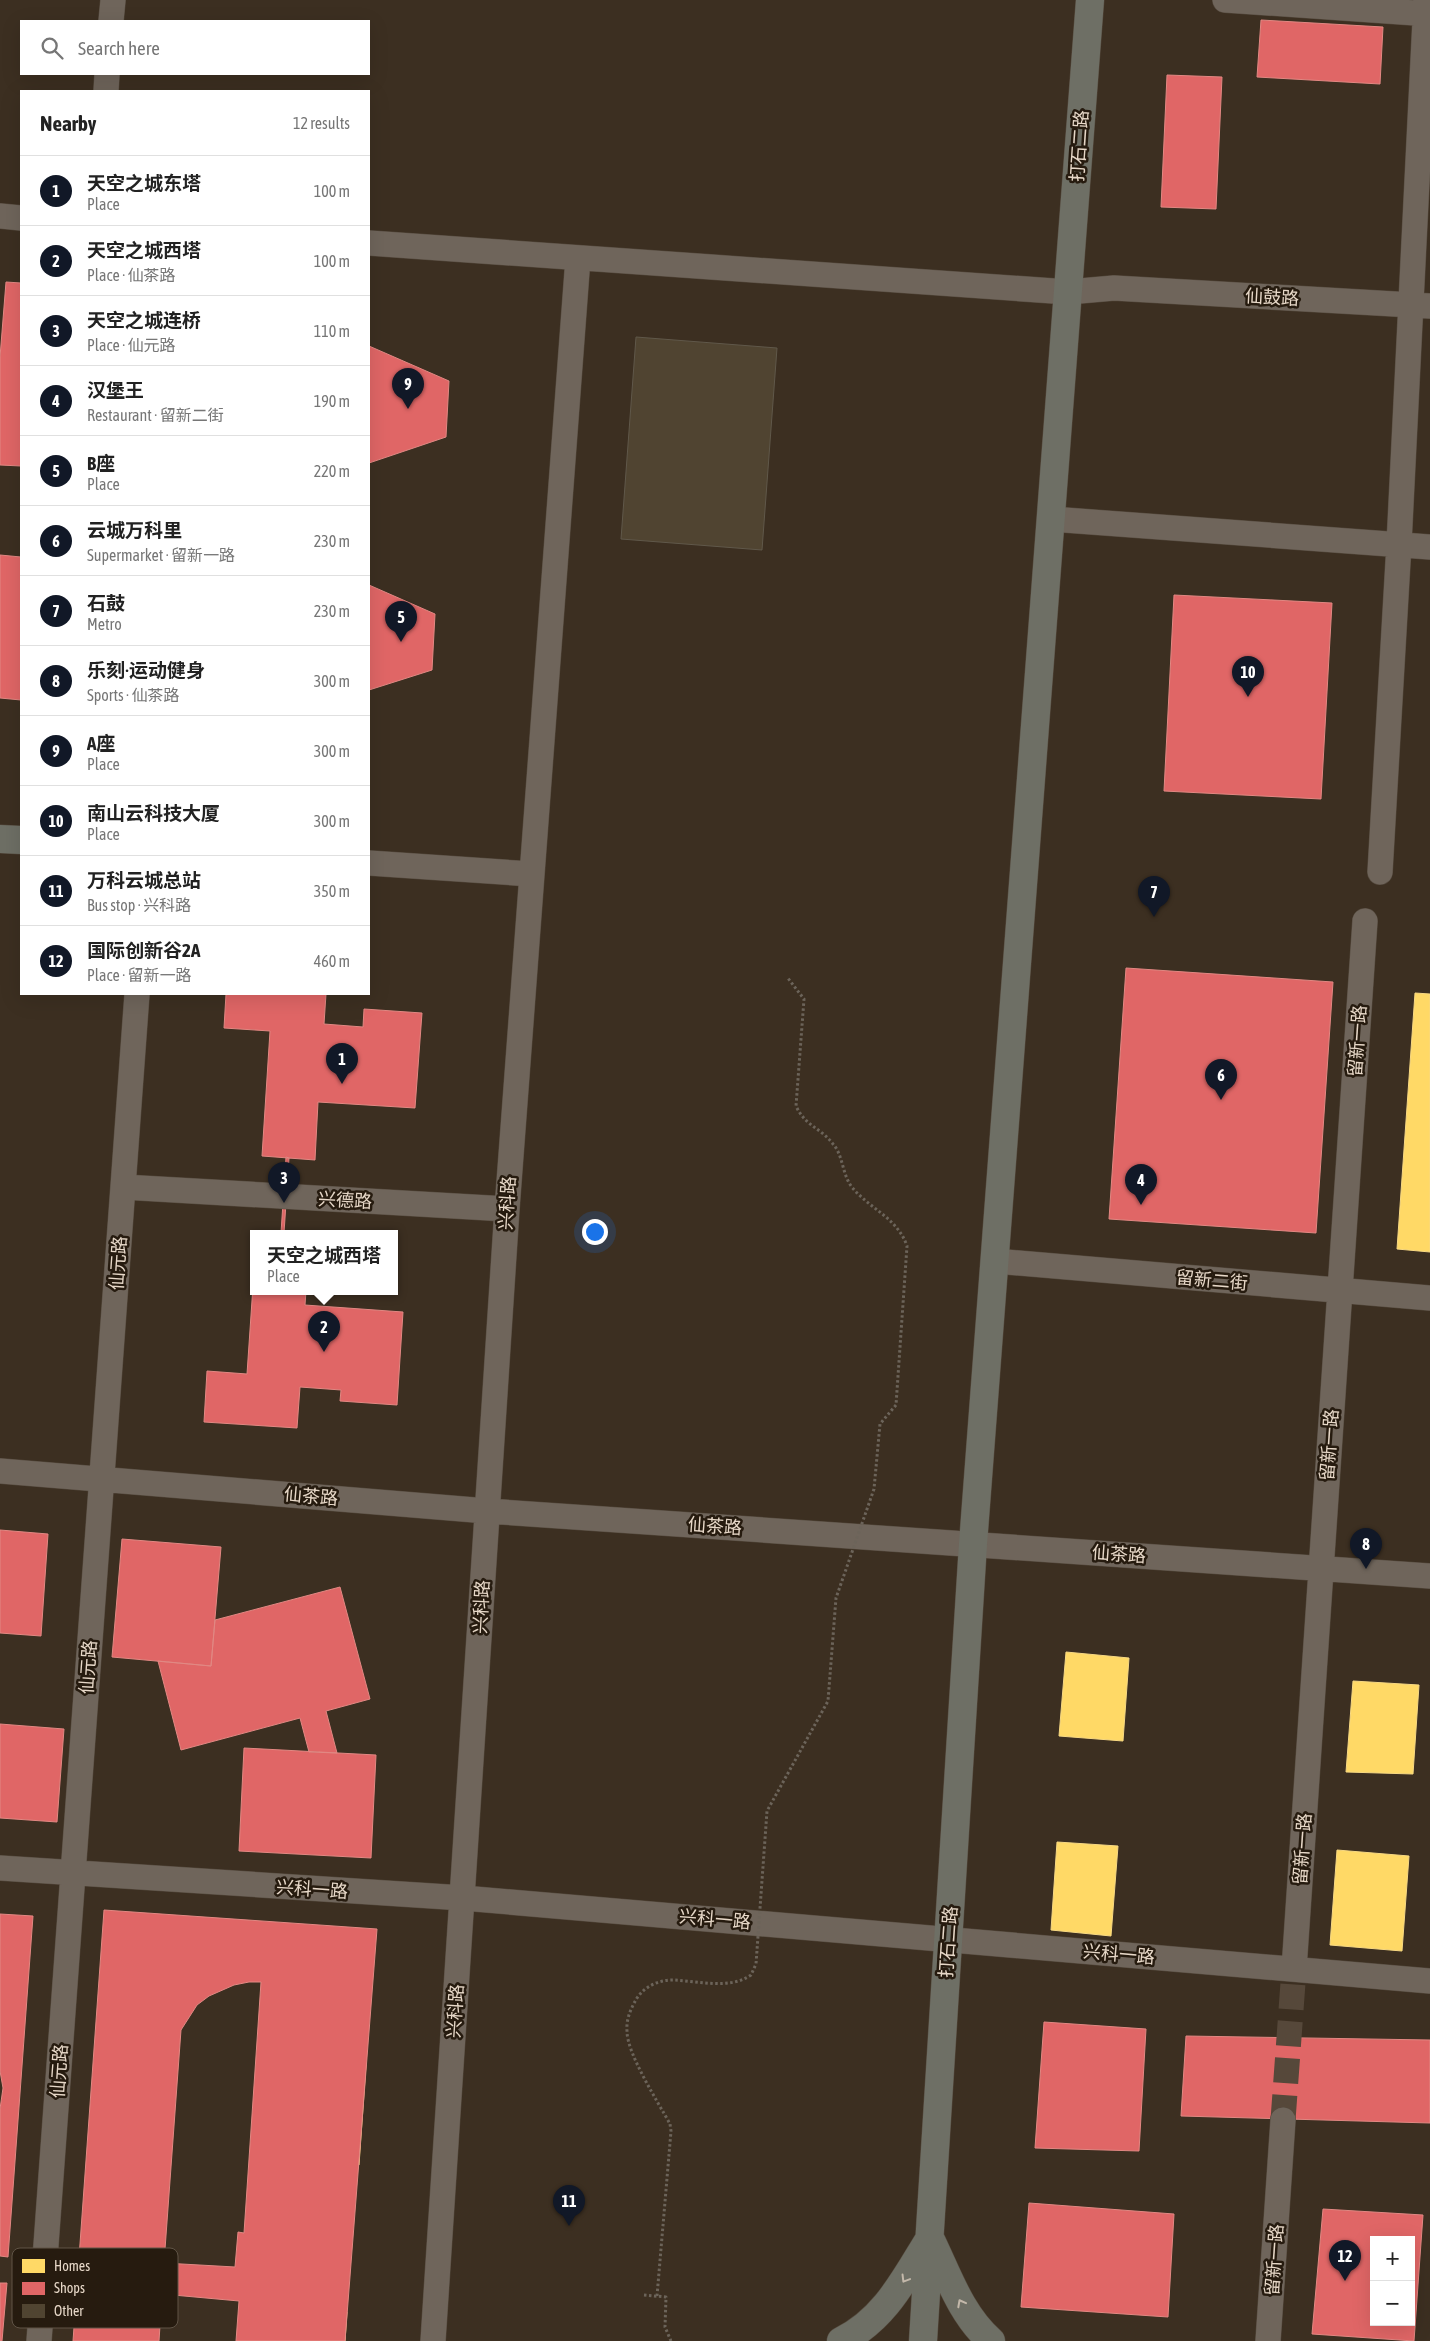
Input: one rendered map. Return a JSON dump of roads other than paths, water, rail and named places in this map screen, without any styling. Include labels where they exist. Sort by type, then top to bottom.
[{"type":"main road","name":"打石二路","points":[[924,2341],[973,1544],[1090,0]]},
{"type":"main road","points":[[0,839],[20,840]]},
{"type":"main road","points":[[841,2341],[859,2332],[886,2307],[930,2237]]},
{"type":"main road","points":[[930,2237],[966,2313],[976,2327],[991,2341]]},
{"type":"street","points":[[111,20],[113,0]]},
{"type":"street","points":[[1225,0],[1427,9],[1420,305],[1400,544],[1380,872]]},
{"type":"street","points":[[106,90],[107,75]]},
{"type":"street","points":[[0,216],[20,218]]},
{"type":"street","name":"仙鼓路","points":[[370,243],[1068,292],[1114,288],[1420,305]]},
{"type":"street","name":"兴科路","points":[[433,2341],[463,1898],[486,1510],[531,874],[578,258]]},
{"type":"street","points":[[1051,518],[1430,547]]},
{"type":"street","points":[[370,863],[531,874]]},
{"type":"street","name":"留新一路","points":[[1294,1969],[1365,921]]},
{"type":"street","name":"仙元路","points":[[46,2248],[137,995]]},
{"type":"street","name":"兴德路","points":[[123,1186],[507,1209]]},
{"type":"street","name":"留新二街","points":[[994,1261],[1430,1298]]},
{"type":"street","name":"仙茶路","points":[[0,1471],[486,1510],[1430,1576]]},
{"type":"street","name":"兴科一路","points":[[0,1868],[463,1898],[1430,1981]]},
{"type":"street","name":"留新一路","points":[[1268,2341],[1283,2120]]},
{"type":"street","name":"仙元路","points":[[39,2341],[40,2328]]},
{"type":"tunnel","points":[[1283,2120],[1294,1969]]},
{"type":"place","name":"A座","points":[[408,409]]},
{"type":"place","name":"B座","points":[[401,642]]},
{"type":"place","name":"南山云科技大厦","points":[[1248,697]]},
{"type":"place","name":"石鼓","points":[[1154,917]]},
{"type":"place","name":"天空之城东塔","points":[[342,1084]]},
{"type":"place","name":"云城万科里","points":[[1221,1100]]},
{"type":"place","name":"天空之城连桥","points":[[284,1203]]},
{"type":"place","name":"汉堡王","points":[[1141,1205]]},
{"type":"place","name":"天空之城西塔","points":[[324,1352]]},
{"type":"place","name":"乐刻·运动健身","points":[[1366,1569]]},
{"type":"place","name":"万科云城总站","points":[[569,2226]]},
{"type":"place","name":"国际创新谷2A","points":[[1345,2281]]}]
